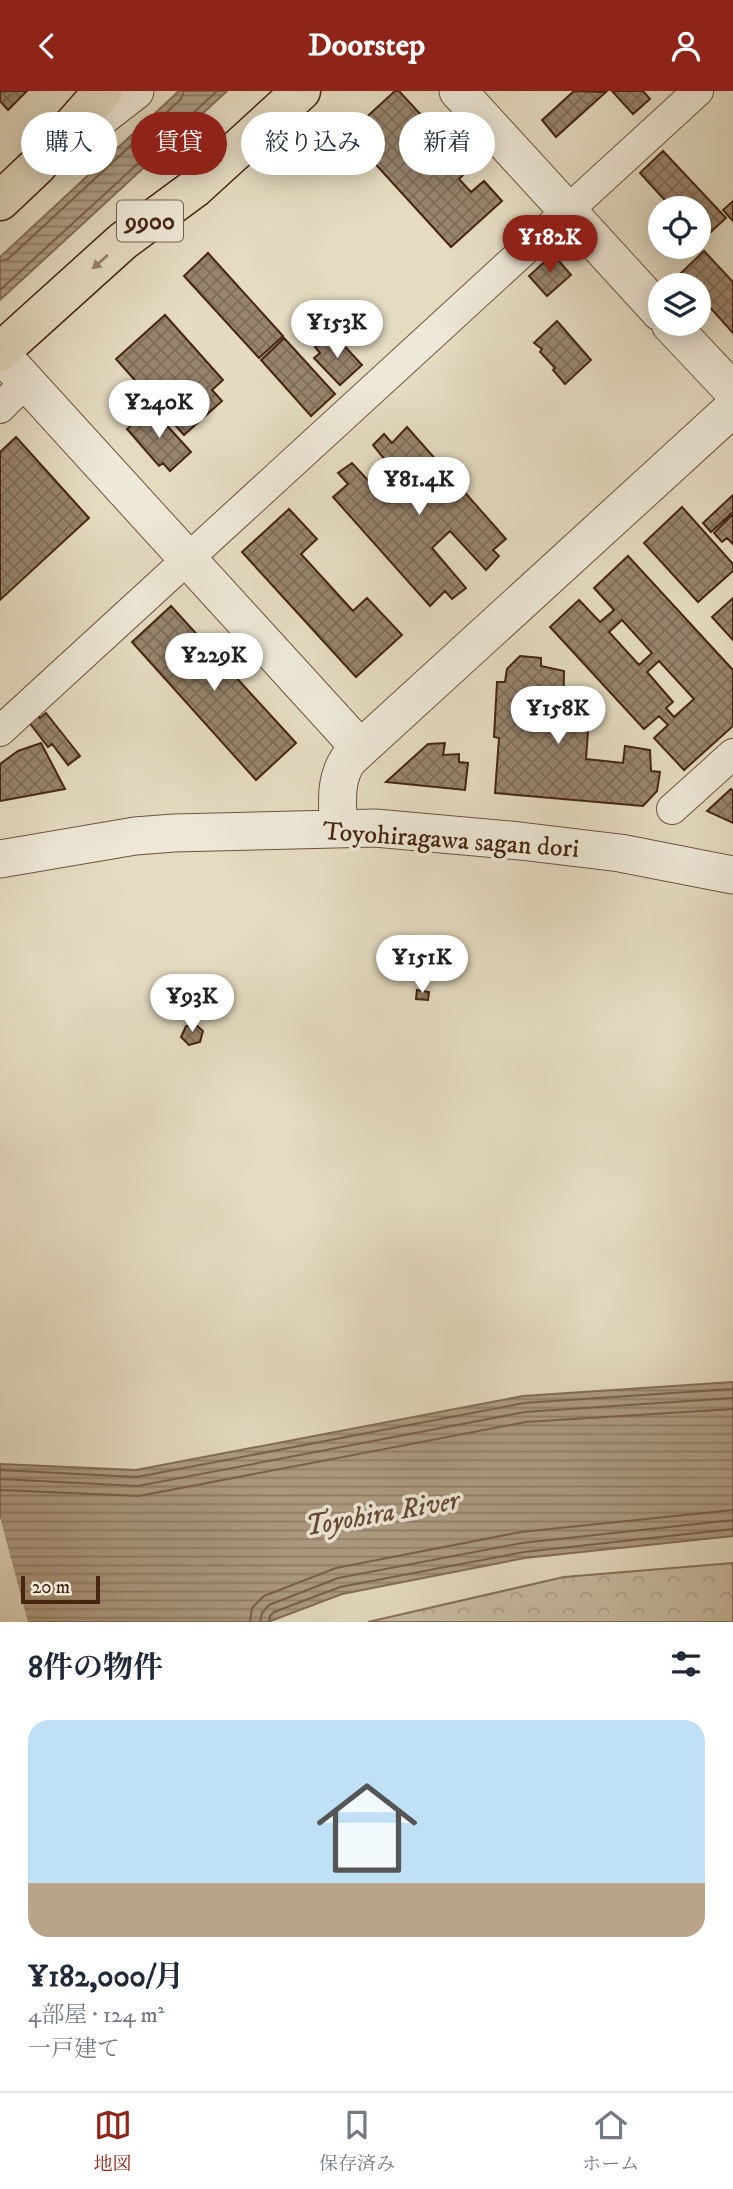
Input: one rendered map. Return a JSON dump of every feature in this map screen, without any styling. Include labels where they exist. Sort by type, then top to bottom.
[{"type":"main road","points":[[85,112],[103,91]]},
{"type":"main road","name":"9900","points":[[0,352],[123,241],[195,188],[301,91]]},
{"type":"main road","points":[[0,201],[27,175]]},
{"type":"street","points":[[108,112],[135,91]]},
{"type":"street","points":[[457,91],[648,299]]},
{"type":"street","points":[[0,731],[698,91]]},
{"type":"street","points":[[681,336],[733,391]]},
{"type":"street","points":[[0,352],[360,748]]},
{"type":"street","points":[[0,408],[26,381]]},
{"type":"street","points":[[338,828],[338,784],[341,771],[360,748],[733,408]]},
{"type":"street","points":[[672,809],[733,754]]},
{"type":"street","name":"Toyohiragawa sagan dori","points":[[0,859],[135,836],[375,828],[533,842],[620,853],[733,875]]},
{"type":"green space","points":[[733,1563],[733,1622],[368,1622],[564,1577]]},
{"type":"water","points":[[179,91],[227,91],[204,112],[156,112]]},
{"type":"water","points":[[131,136],[131,175],[136,175],[0,300],[0,257],[88,175],[117,175],[117,148]]},
{"type":"water","name":"Toyohira River","points":[[733,1382],[733,1536],[525,1558],[342,1594],[268,1622],[0,1622],[0,1464],[136,1470],[523,1396]]},
{"type":"pier","points":[[0,1517],[28,1622],[0,1622]]},
{"type":"building","points":[[0,91],[27,91],[8,110],[0,101]]},
{"type":"building","points":[[395,91],[399,91],[418,112],[399,112],[399,175],[463,175],[459,179],[471,192],[484,181],[502,201],[451,247],[385,175],[385,112],[372,112]]},
{"type":"building","points":[[574,91],[606,92],[556,137],[542,120]]},
{"type":"building","points":[[612,91],[643,91],[650,99],[633,114]]},
{"type":"building","points":[[663,151],[705,196],[661,196],[640,173]]},
{"type":"building","points":[[733,201],[733,221],[723,210]]},
{"type":"building","points":[[711,202],[726,218],[711,232]]},
{"type":"building","points":[[208,253],[283,336],[259,358],[184,276]]},
{"type":"building","points":[[553,254],[571,275],[547,296],[529,276]]},
{"type":"building","points":[[711,258],[733,282],[733,333],[711,308],[711,273],[681,273],[696,259]]},
{"type":"building","points":[[165,315],[223,380],[212,390],[222,401],[184,435],[116,359]]},
{"type":"building","points":[[557,321],[591,360],[565,384],[540,352],[542,349],[534,343]]},
{"type":"building","points":[[336,337],[362,365],[340,385],[314,358],[320,353],[315,347],[325,338],[330,343]]},
{"type":"building","points":[[284,338],[335,394],[311,416],[261,360]]},
{"type":"building","points":[[126,382],[147,405],[131,419],[127,415],[132,411],[115,392]]},
{"type":"building","points":[[151,408],[191,452],[170,471],[163,463],[159,466],[127,429]]},
{"type":"building","points":[[407,427],[506,539],[493,550],[499,556],[486,570],[450,531],[432,548],[466,588],[452,599],[445,591],[430,606],[333,497],[348,484],[338,473],[352,463],[389,503],[406,486],[373,445],[384,434],[392,443]]},
{"type":"building","points":[[16,437],[89,518],[0,600],[0,452]]},
{"type":"building","points":[[733,495],[733,512],[711,532],[703,523]]},
{"type":"building","points":[[682,507],[733,564],[733,571],[698,602],[644,543]]},
{"type":"building","points":[[289,509],[317,539],[301,554],[353,611],[367,598],[402,635],[356,677],[242,552]]},
{"type":"building","points":[[733,514],[733,544],[727,538],[722,542],[714,533]]},
{"type":"building","points":[[628,556],[733,670],[733,726],[684,770],[654,738],[668,725],[659,716],[644,729],[550,627],[579,600],[600,622],[614,610],[594,588]],"holes":[[[622,620],[652,653],[639,665],[609,632]],[[659,661],[694,699],[674,717],[666,708],[673,702],[647,672]]]},
{"type":"building","points":[[733,598],[733,640],[712,617]]},
{"type":"building","points":[[171,606],[296,743],[256,780],[132,642]]},
{"type":"building","points":[[520,656],[541,658],[541,666],[564,671],[563,726],[588,731],[586,759],[623,763],[625,746],[650,750],[651,771],[660,772],[657,791],[643,806],[495,793],[499,738],[494,737],[497,682],[505,682],[507,669]]},
{"type":"building","points":[[46,713],[80,756],[68,765],[52,744],[48,747],[28,721],[37,714],[40,718]]},
{"type":"building","points":[[41,743],[65,789],[0,801],[0,764],[18,751]]},
{"type":"building","points":[[445,743],[443,755],[459,754],[459,762],[468,763],[465,790],[386,782],[428,744]]},
{"type":"building","points":[[731,789],[733,791],[733,823],[707,811]]},
{"type":"building","points":[[190,979],[194,989],[173,999],[168,988]]},
{"type":"building","points":[[417,990],[429,992],[428,1000],[416,999]]},
{"type":"building","points":[[195,1024],[203,1031],[200,1042],[189,1045],[181,1037],[186,1026]]}]
